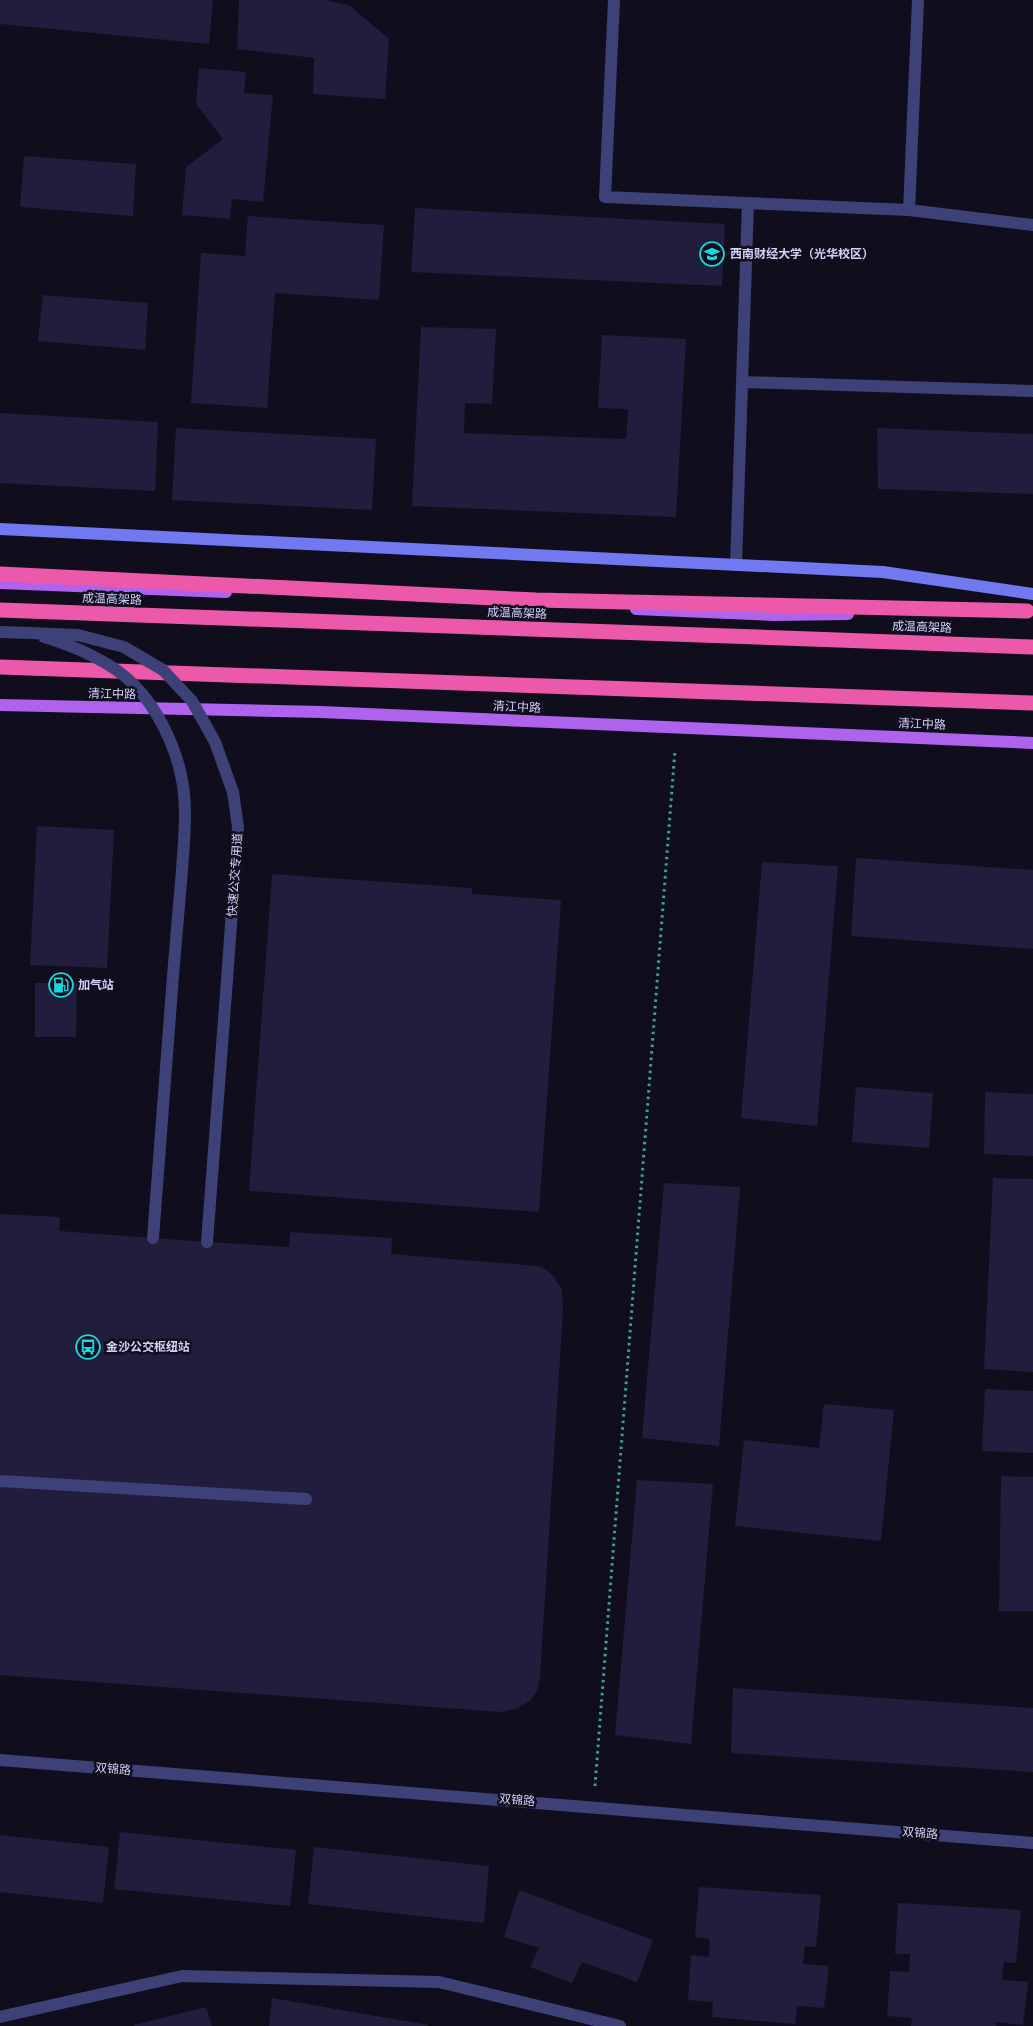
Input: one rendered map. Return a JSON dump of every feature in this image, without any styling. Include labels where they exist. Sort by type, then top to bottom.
[{"type":"highway","points":[[0,574],[536,600],[1030,611]]},
{"type":"highway","name":"成温高架路","points":[[0,610],[1033,646]]},
{"type":"highway","points":[[0,666],[1033,703]]},
{"type":"main road","points":[[0,583],[774,615],[1030,611]]},
{"type":"main road","name":"清江中路","points":[[0,705],[321,712],[1033,743]]},
{"type":"street","points":[[614,0],[605,197],[909,210],[1033,225]]},
{"type":"street","points":[[909,210],[918,0]]},
{"type":"street","points":[[736,565],[748,203]]},
{"type":"street","points":[[742,382],[1033,391]]},
{"type":"street","points":[[0,529],[883,572],[1033,594]]},
{"type":"street","name":"快速公交专用道","points":[[0,632],[78,634],[124,647],[163,670],[192,702],[215,742],[233,792],[238,827],[238,849],[207,1242]]},
{"type":"street","name":"快速公交专用道","points":[[30,633],[51,639],[97,658],[134,684],[153,709],[170,740],[181,776],[184,843],[153,1238]]},
{"type":"street","points":[[0,1481],[306,1498]]},
{"type":"street","name":"双锦路","points":[[0,1760],[593,1806],[1033,1843]]},
{"type":"street","points":[[0,2017],[182,1976],[192,1976],[439,1982],[620,2026]]},
{"type":"path","points":[[593,1806],[677,728]]},
{"type":"building","points":[[0,0],[213,0],[209,44],[0,24]]},
{"type":"building","points":[[239,0],[324,0],[349,5],[389,39],[385,99],[313,94],[314,58],[237,49]]},
{"type":"building","points":[[199,68],[246,72],[244,93],[273,95],[263,202],[232,199],[230,219],[182,215],[186,167],[223,139],[196,104]]},
{"type":"building","points":[[24,156],[136,164],[133,216],[20,207]]},
{"type":"building","points":[[415,208],[725,224],[722,286],[411,272]]},
{"type":"building","points":[[248,216],[384,225],[379,300],[275,293],[267,408],[191,403],[201,253],[245,256]]},
{"type":"building","points":[[43,295],[148,303],[145,350],[38,341]]},
{"type":"building","points":[[421,327],[496,329],[492,404],[465,403],[464,433],[626,439],[628,409],[598,408],[602,335],[686,339],[676,517],[412,506]]},
{"type":"building","points":[[0,413],[158,422],[155,491],[0,483]]},
{"type":"building","points":[[176,428],[376,439],[372,510],[172,500]]},
{"type":"building","points":[[877,428],[1033,434],[1033,494],[878,489]]},
{"type":"building","points":[[37,826],[114,830],[107,968],[30,965]]},
{"type":"building","points":[[856,858],[1033,870],[1033,949],[851,936]]},
{"type":"building","points":[[762,862],[838,866],[817,1126],[741,1118]]},
{"type":"building","points":[[272,874],[472,888],[472,894],[561,900],[539,1212],[249,1191]]},
{"type":"building","points":[[35,983],[77,983],[76,1037],[35,1037]]},
{"type":"building","points":[[856,1087],[933,1093],[929,1148],[852,1142]]},
{"type":"building","points":[[985,1092],[1033,1094],[1033,1156],[984,1154]]},
{"type":"building","points":[[993,1178],[1033,1179],[1033,1372],[984,1369]]},
{"type":"building","points":[[664,1183],[740,1187],[719,1446],[642,1438]]},
{"type":"building","points":[[0,1214],[60,1217],[59,1231],[207,1242],[289,1247],[290,1232],[392,1238],[391,1254],[542,1267],[553,1275],[562,1290],[563,1310],[540,1677],[538,1689],[531,1700],[516,1709],[500,1712],[0,1675]]},
{"type":"building","points":[[985,1389],[1033,1391],[1033,1453],[982,1451]]},
{"type":"building","points":[[824,1404],[894,1410],[881,1541],[735,1526],[744,1440],[819,1448]]},
{"type":"building","points":[[1001,1476],[1033,1477],[1033,1611],[999,1611]]},
{"type":"building","points":[[637,1480],[713,1484],[691,1744],[615,1735]]},
{"type":"building","points":[[733,1688],[1033,1708],[1033,1772],[731,1753]]},
{"type":"building","points":[[120,1832],[296,1850],[290,1906],[114,1889]]},
{"type":"building","points":[[0,1835],[109,1847],[103,1903],[0,1892]]},
{"type":"building","points":[[314,1847],[489,1866],[484,1923],[308,1904]]},
{"type":"building","points":[[699,1887],[821,1895],[816,1947],[805,1946],[803,1964],[829,1966],[824,2008],[797,2006],[795,2024],[712,2017],[713,2002],[688,2000],[691,1955],[709,1957],[710,1939],[695,1937]]},
{"type":"building","points":[[519,1890],[653,1940],[637,1982],[582,1962],[572,1983],[530,1967],[539,1948],[504,1937]]},
{"type":"building","points":[[898,1903],[1021,1910],[1016,1963],[1004,1962],[1002,1980],[1028,1982],[1023,2025],[996,2022],[996,2026],[911,2026],[912,2018],[887,2016],[890,1971],[909,1972],[910,1954],[895,1954]]},
{"type":"building","points":[[272,1998],[428,2025],[428,2026],[269,2026]]},
{"type":"building","points":[[206,2007],[212,2026],[134,2026],[134,2025]]},
{"type":"place","name":"西南财经大学（光华校区）","points":[[712,254]]},
{"type":"place","name":"加气站","points":[[61,985]]},
{"type":"place","name":"金沙公交枢纽站","points":[[88,1347]]}]
